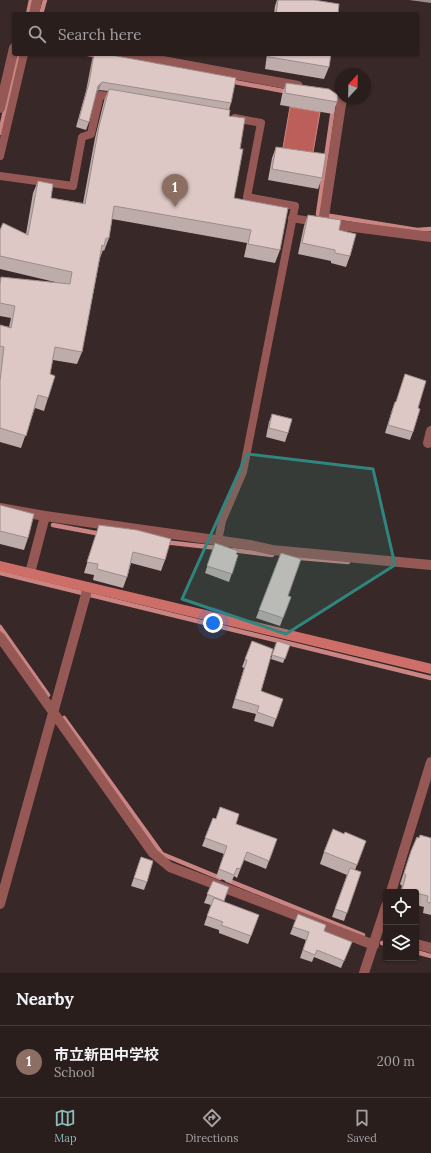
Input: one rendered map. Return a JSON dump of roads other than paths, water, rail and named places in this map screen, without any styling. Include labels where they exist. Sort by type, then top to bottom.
[{"type":"street","points":[[34,12],[37,0]]},
{"type":"street","points":[[0,108],[12,56]]},
{"type":"street","points":[[136,56],[310,89]]},
{"type":"street","points":[[338,104],[324,217],[431,237]]},
{"type":"street","points":[[428,443],[431,431]]},
{"type":"street","points":[[0,508],[272,550],[431,565]]},
{"type":"street","points":[[30,573],[45,516]]},
{"type":"street","points":[[0,566],[30,573],[87,591],[431,669]]},
{"type":"street","points":[[0,904],[87,591]]},
{"type":"street","points":[[0,637],[152,853],[170,868],[374,945]]},
{"type":"street","points":[[391,889],[431,762]]},
{"type":"street","points":[[364,973],[374,945],[382,934]]},
{"type":"street","points":[[419,945],[431,948]]},
{"type":"lane","points":[[0,156],[24,56]]},
{"type":"lane","points":[[0,176],[73,186],[82,137],[91,134],[100,95],[123,99]]},
{"type":"lane","points":[[218,542],[222,521],[243,472],[295,206],[247,197],[261,123],[230,118]]},
{"type":"lane","points":[[292,218],[324,217]]},
{"type":"waterway","points":[[28,12],[31,0]]},
{"type":"waterway","points":[[42,12],[45,0]]},
{"type":"waterway","points":[[0,133],[18,56]]},
{"type":"waterway","points":[[229,81],[289,92]]},
{"type":"waterway","points":[[333,109],[318,214],[417,230],[431,229]]},
{"type":"waterway","points":[[53,525],[101,534]]},
{"type":"waterway","points":[[164,542],[218,548]]},
{"type":"waterway","points":[[232,550],[272,555]]},
{"type":"waterway","points":[[289,557],[348,562]]},
{"type":"waterway","points":[[0,573],[431,678]]},
{"type":"waterway","points":[[0,627],[48,695]]},
{"type":"waterway","points":[[64,718],[162,854],[220,878]]},
{"type":"waterway","points":[[227,880],[363,935]]},
{"type":"waterway","points":[[419,953],[431,956]]},
{"type":"place","name":"市立新田中学校","points":[[175,207]]}]
